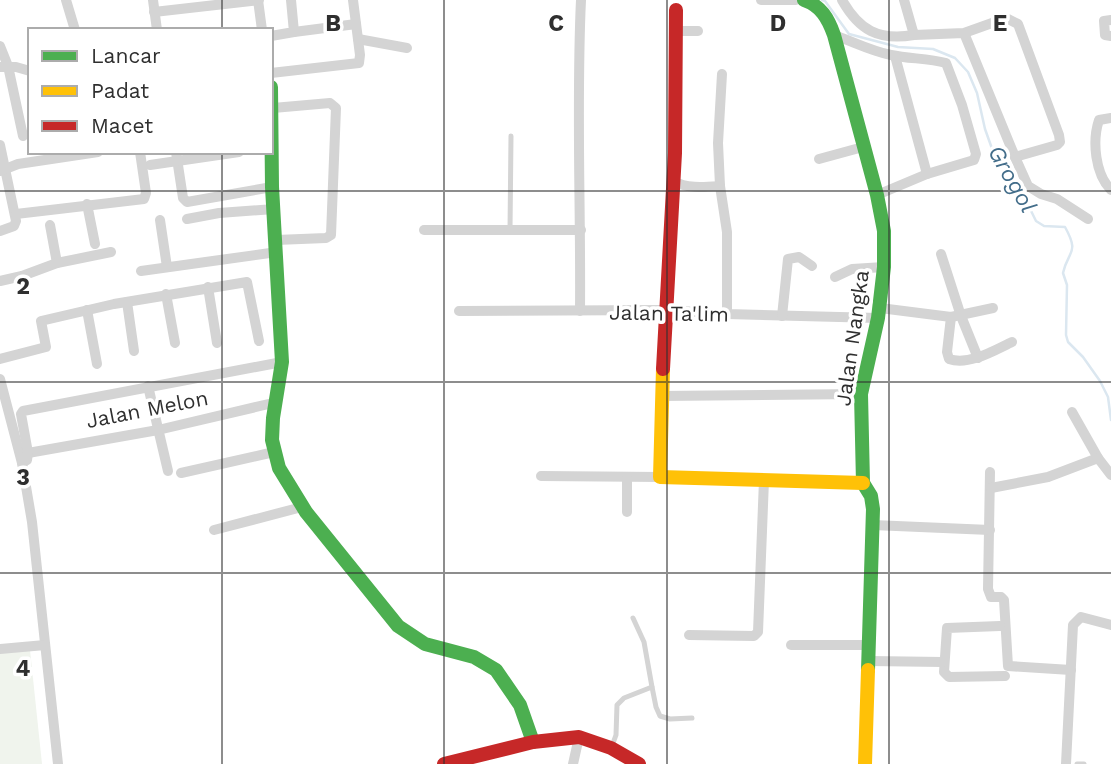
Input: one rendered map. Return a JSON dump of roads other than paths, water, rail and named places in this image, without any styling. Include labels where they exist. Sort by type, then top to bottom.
[{"type":"main road","points":[[804,0],[833,4]]},
{"type":"main road","name":"Jalan Nangka","points":[[833,4],[829,18],[877,194],[884,231],[884,267],[879,313],[861,394],[863,483],[871,496],[873,525],[865,764]]},
{"type":"main road","points":[[676,10],[678,59],[674,181],[661,396],[660,477],[863,483]]},
{"type":"main road","points":[[272,154],[282,362],[280,388],[273,403],[274,452],[281,470],[302,507],[373,596],[408,634],[419,642],[478,658],[490,665],[505,682],[524,712],[533,742]]},
{"type":"main road","points":[[443,764],[533,742],[579,737],[611,748],[639,764]]},
{"type":"street","points":[[66,0],[74,28]]},
{"type":"street","points":[[157,28],[154,6],[258,0],[262,28]]},
{"type":"street","points":[[291,0],[294,32]]},
{"type":"street","points":[[273,73],[359,63],[353,0]]},
{"type":"street","points":[[580,311],[578,121],[581,0]]},
{"type":"street","points":[[761,1],[796,0]]},
{"type":"street","points":[[904,0],[914,35]]},
{"type":"street","points":[[833,4],[866,30],[904,37],[964,33],[1006,18],[1018,24],[1060,142],[1015,157]]},
{"type":"street","points":[[1111,20],[1104,21],[1105,35],[1111,36]]},
{"type":"street","points":[[273,36],[356,24]]},
{"type":"street","points":[[677,31],[698,31]]},
{"type":"street","points":[[964,33],[1028,187],[1057,199],[1088,219]]},
{"type":"street","points":[[835,35],[861,47],[895,56],[946,63],[976,154],[974,160],[877,194]]},
{"type":"street","points":[[358,39],[407,48]]},
{"type":"street","points":[[0,46],[23,136]]},
{"type":"street","points":[[895,56],[928,174]]},
{"type":"street","points":[[4,67],[28,71]]},
{"type":"street","points":[[722,74],[718,143],[727,246],[727,314]]},
{"type":"street","points":[[141,271],[326,238],[331,234],[335,108],[330,103],[273,108]]},
{"type":"street","points":[[1111,118],[1099,120],[1096,130],[1097,166],[1111,190]]},
{"type":"street","points":[[0,145],[3,170],[16,214],[14,226],[0,231]]},
{"type":"street","points":[[819,159],[863,147]]},
{"type":"street","points":[[3,170],[18,164],[86,154]]},
{"type":"street","points":[[16,214],[145,198],[140,154]]},
{"type":"street","points":[[150,165],[177,157],[214,154]]},
{"type":"street","points":[[177,157],[183,198],[187,202],[272,187]]},
{"type":"street","points":[[1097,166],[1111,166]]},
{"type":"street","points":[[674,181],[690,186],[720,186]]},
{"type":"street","points":[[87,204],[95,244]]},
{"type":"street","points":[[187,219],[219,213],[274,209]]},
{"type":"street","points":[[160,220],[167,267]]},
{"type":"street","points":[[50,225],[57,262]]},
{"type":"street","points":[[424,230],[580,230]]},
{"type":"street","points":[[0,281],[22,276],[57,262],[111,252]]},
{"type":"street","points":[[941,254],[956,317],[978,358]]},
{"type":"street","points":[[782,316],[789,259],[799,257],[812,267]]},
{"type":"street","points":[[835,277],[852,268],[884,267]]},
{"type":"street","points":[[0,359],[46,347],[41,321],[166,294],[247,282],[259,341]]},
{"type":"street","points":[[208,287],[217,343]]},
{"type":"street","points":[[166,294],[175,343]]},
{"type":"street","points":[[127,302],[134,351]]},
{"type":"street","points":[[956,317],[993,308]]},
{"type":"street","points":[[87,310],[97,364]]},
{"type":"street","name":"Jalan Ta'lim","points":[[459,311],[667,310],[782,316],[879,313],[956,317]]},
{"type":"street","points":[[956,317],[947,352],[950,359],[956,361],[978,358],[1012,342]]},
{"type":"street","points":[[58,764],[22,411],[282,362]]},
{"type":"street","points":[[0,383],[25,458]]},
{"type":"street","points":[[148,386],[168,471]]},
{"type":"street","points":[[661,396],[861,394]]},
{"type":"street","name":"Jalan Melon","points":[[25,458],[273,403]]},
{"type":"street","points":[[1072,412],[1098,458],[1111,475]]},
{"type":"street","points":[[181,473],[274,452]]},
{"type":"street","points":[[991,488],[1048,477],[1098,458]]},
{"type":"street","points":[[990,472],[988,589],[991,597],[1001,597],[1004,600],[1008,666],[1071,670]]},
{"type":"street","points":[[541,476],[660,477]]},
{"type":"street","points":[[627,477],[628,512]]},
{"type":"street","points":[[689,635],[754,636],[758,632],[764,480]]},
{"type":"street","points":[[214,530],[302,507]]},
{"type":"street","points":[[873,525],[990,530]]},
{"type":"street","points":[[1066,764],[1073,625],[1081,618],[1111,625]]},
{"type":"street","points":[[1000,626],[947,628],[943,671],[949,677],[1005,676]]},
{"type":"street","points":[[0,649],[45,645]]},
{"type":"street","points":[[791,645],[870,645]]},
{"type":"street","points":[[869,661],[943,662]]},
{"type":"street","points":[[573,764],[579,737]]},
{"type":"lane","points":[[510,230],[511,136]]},
{"type":"lane","points":[[633,618],[644,642],[660,716],[670,719],[692,718]]},
{"type":"lane","points":[[611,748],[616,735],[617,705],[624,698],[652,687]]},
{"type":"lane","points":[[1077,764],[1084,764]]},
{"type":"waterway","name":"Grogol","points":[[822,0],[849,34],[898,47],[933,49],[955,58],[968,72],[977,93],[995,157],[1000,165],[1012,172],[1036,221],[1044,226],[1065,227],[1072,242],[1072,252],[1063,273],[1067,285],[1066,335],[1068,342],[1100,381],[1108,397],[1111,420]]}]
